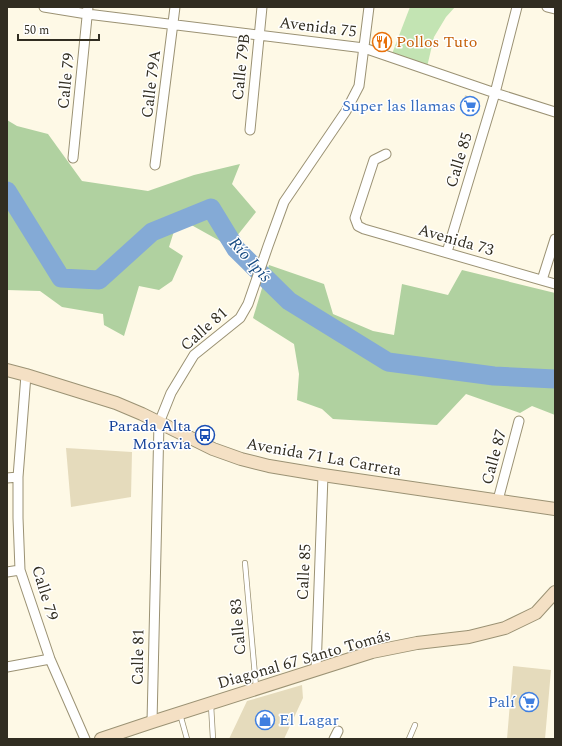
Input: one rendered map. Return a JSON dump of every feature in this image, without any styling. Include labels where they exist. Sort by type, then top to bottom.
[{"type":"street","name":"Avenida 75","points":[[44,7],[88,11],[174,24],[364,48],[555,112]]},
{"type":"street","name":"Calle 79A","points":[[155,165],[175,7]]},
{"type":"street","name":"Calle 79B","points":[[250,130],[262,7]]},
{"type":"street","name":"Calle 81","points":[[152,722],[159,423],[171,393],[194,355],[240,318],[248,304],[284,202],[346,111],[359,86],[369,7]]},
{"type":"street","name":"Calle 85","points":[[447,252],[495,93],[517,7]]},
{"type":"street","points":[[547,7],[555,9]]},
{"type":"street","name":"Calle 79","points":[[73,158],[88,11]]},
{"type":"street","name":"Avenida 73","points":[[386,154],[374,160],[355,218],[358,226],[555,284]]},
{"type":"street","points":[[542,280],[555,239]]},
{"type":"street","name":"Avenida 71 La Carreta","points":[[7,370],[116,403],[226,455],[269,466],[323,476],[555,509]]},
{"type":"street","name":"Calle 79","points":[[26,375],[18,477],[20,570],[50,659],[85,739]]},
{"type":"street","name":"Calle 87","points":[[498,500],[519,421]]},
{"type":"street","name":"Calle 85","points":[[316,670],[317,604],[323,476]]},
{"type":"street","points":[[7,478],[18,477]]},
{"type":"street","points":[[7,572],[20,570]]},
{"type":"street","name":"Diagonal 67 Santo Tomás","points":[[101,739],[179,713],[211,709],[256,689],[372,652],[417,643],[469,637],[505,628],[536,614],[555,593]]},
{"type":"street","points":[[7,667],[50,659]]},
{"type":"lane","name":"Calle 83","points":[[245,563],[256,689]]},
{"type":"lane","points":[[211,709],[213,739]]},
{"type":"lane","points":[[179,713],[187,739]]},
{"type":"lane","points":[[409,739],[415,725]]},
{"type":"green space","points":[[410,7],[455,7],[446,17],[434,37],[427,67],[390,59]]},
{"type":"green space","points":[[7,120],[17,126],[48,134],[82,181],[148,191],[194,175],[240,164],[232,184],[256,212],[229,246],[186,222],[175,228],[169,247],[183,256],[172,281],[159,290],[139,286],[124,336],[104,325],[103,314],[62,307],[40,291],[7,290]]},
{"type":"green space","points":[[269,265],[324,284],[333,314],[373,331],[394,335],[402,284],[448,295],[462,270],[555,293],[555,415],[532,406],[520,413],[466,394],[437,425],[333,419],[322,409],[297,400],[299,374],[294,344],[253,318]]},
{"type":"building","name":"Super las llamas","points":[[465,95],[480,101],[473,115],[462,111]]},
{"type":"building","points":[[66,448],[132,452],[131,497],[71,507]]},
{"type":"building","name":"Palí","points":[[513,666],[551,670],[545,739],[507,739]]},
{"type":"building","name":"El Lagar","points":[[302,685],[303,698],[284,739],[229,739],[247,701]]},
{"type":"waterway","name":"Río Ipís","points":[[7,191],[61,278],[99,280],[152,232],[211,208],[236,249],[289,301],[388,362],[494,376],[555,379]]},
{"type":"place","name":"Pollos Tuto","points":[[382,42]]},
{"type":"place","name":"Super las llamas","points":[[470,106]]},
{"type":"place","name":"Parada Alta Moravia","points":[[205,435]]},
{"type":"place","name":"Palí","points":[[529,702]]},
{"type":"place","name":"El Lagar","points":[[265,720]]}]
